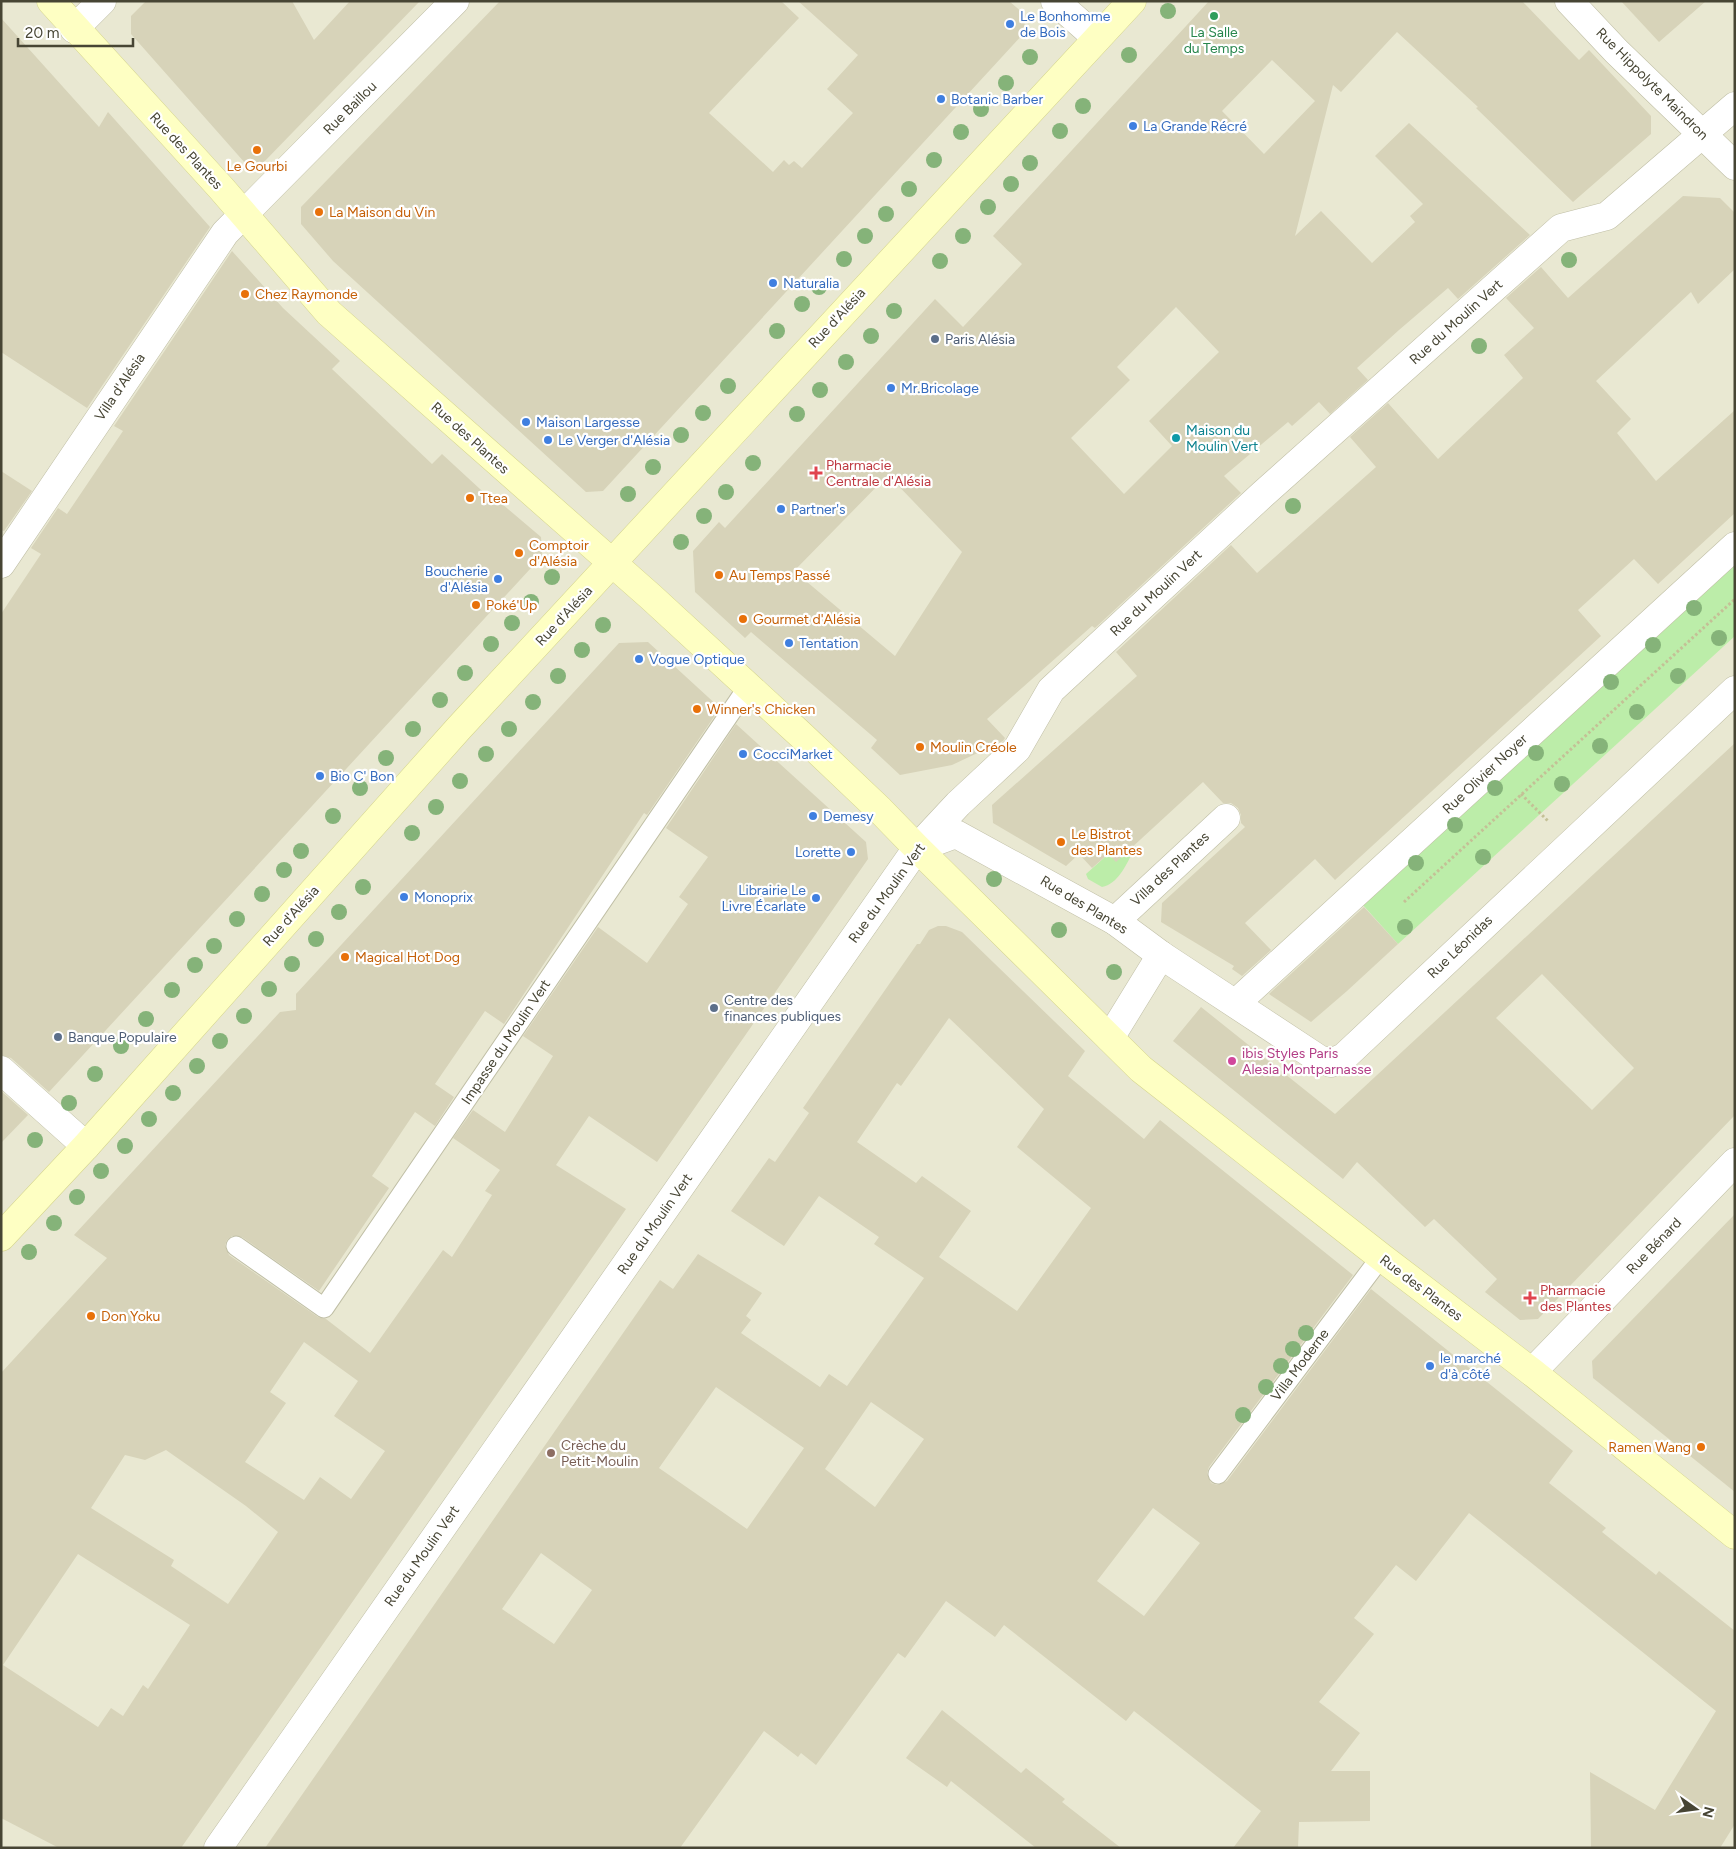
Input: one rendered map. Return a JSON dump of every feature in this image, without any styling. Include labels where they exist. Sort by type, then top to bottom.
[{"type":"street","name":"Rue des Plantes","points":[[51,1],[74,29],[243,214],[274,252],[329,313],[613,563],[748,687],[880,810],[1141,1068],[1380,1257],[1532,1372],[1735,1535]]},
{"type":"street","points":[[74,29],[102,1]]},
{"type":"street","name":"Rue Baillou","points":[[243,214],[455,1]]},
{"type":"street","points":[[1055,1],[1097,38]]},
{"type":"street","name":"Rue d'Alésia","points":[[1,1237],[86,1146],[459,728],[1132,1]]},
{"type":"street","name":"Rue Hippolyte Maindron","points":[[1569,1],[1616,51],[1735,166]]},
{"type":"street","name":"Rue du Moulin Vert","points":[[218,1848],[917,848],[958,804],[1017,748],[1051,690],[1270,488],[1561,228],[1607,216],[1735,106]]},
{"type":"street","name":"Villa d'Alésia","points":[[1,564],[225,233],[243,214]]},
{"type":"street","name":"Rue Olivier Noyer","points":[[1236,1003],[1735,546]]},
{"type":"street","name":"Rue Léonidas","points":[[1161,954],[1319,1059],[1331,1063],[1344,1057],[1735,690]]},
{"type":"street","name":"Villa des Plantes","points":[[1115,921],[1226,818]]},
{"type":"street","name":"Rue des Plantes","points":[[917,848],[956,834],[1115,921],[1161,954]]},
{"type":"street","points":[[1110,1038],[1161,954]]},
{"type":"street","points":[[1,1070],[86,1146]]},
{"type":"street","name":"Rue Bénard","points":[[1532,1372],[1735,1162]]},
{"type":"lane","name":"Impasse du Moulin Vert","points":[[236,1246],[324,1308],[748,687]]},
{"type":"lane","name":"Villa Moderne","points":[[1218,1474],[1380,1257]]},
{"type":"path","points":[[1404,902],[1735,600]]},
{"type":"path","points":[[1515,788],[1551,824]]},
{"type":"shaded area","points":[[1,1],[1735,1],[1735,1848],[1,1848]]},
{"type":"green space","points":[[1735,563],[1735,636],[1398,944],[1362,904]]},
{"type":"green space","points":[[1130,849],[1133,852],[1121,873],[1113,882],[1102,887],[1088,879],[1086,874],[1105,857]]},
{"type":"building","points":[[146,1],[292,1],[314,40],[350,1],[420,1],[262,164],[245,163],[131,34],[131,16]]},
{"type":"building","points":[[500,1],[781,1],[799,18],[709,113],[773,172],[784,160],[789,165],[794,161],[802,168],[853,113],[827,89],[858,55],[798,1],[1009,1],[1024,14],[1025,32],[603,491],[586,492],[333,261],[301,224],[301,207]]},
{"type":"building","points":[[1209,1],[1522,1],[1579,60],[1589,50],[1651,116],[1651,134],[1573,202],[1476,108],[1478,107],[1397,32],[1341,92],[1333,85],[1295,236],[1321,211],[1372,263],[1415,222],[1410,216],[1423,204],[1375,156],[1409,123],[1530,235],[1458,299],[1448,288],[1399,330],[1357,368],[1368,380],[1330,414],[1319,402],[1292,426],[1288,422],[1224,476],[1241,493],[1095,628],[1092,626],[987,719],[1005,738],[1003,741],[952,765],[900,775],[871,748],[877,740],[751,632],[745,638],[695,592],[693,551],[719,522],[725,528],[935,299],[963,327],[1022,264],[993,236]],"holes":[[[1272,60],[1315,101],[1264,154],[1222,111]],[[1176,307],[1219,352],[1149,421],[1172,446],[1124,494],[1071,438],[1130,380],[1117,367]],[[888,475],[962,552],[895,656],[794,571]]]},
{"type":"building","points":[[1621,1],[1706,1],[1659,42]]},
{"type":"building","points":[[1,18],[99,127],[108,112],[210,227],[87,408],[1,352]]},
{"type":"building","points":[[1683,196],[1720,198],[1735,213],[1735,269],[1698,304],[1691,292],[1596,381],[1631,419],[1617,433],[1656,481],[1735,410],[1735,513],[1658,584],[1634,559],[1578,610],[1601,636],[1335,880],[1315,859],[1245,923],[1271,950],[1242,976],[1232,969],[1234,966],[1161,922],[1162,903],[1245,827],[1241,823],[1241,815],[1238,808],[1231,803],[1223,803],[1203,782],[1116,862],[1108,854],[1092,868],[1079,854],[1066,866],[993,823],[992,805],[1137,676],[1116,652],[1231,545],[1257,573],[1376,467],[1350,437],[1388,403],[1438,459],[1523,378],[1504,355],[1534,328],[1506,298],[1541,267],[1568,298]]},
{"type":"building","points":[[232,251],[283,308],[340,361],[332,369],[432,464],[442,454],[493,501],[495,498],[541,537],[542,556],[49,1092],[11,1058],[1,1055],[1,614],[41,554],[31,548],[58,508],[67,514],[123,431],[114,426]]},
{"type":"building","points":[[1,471],[32,491],[4,531],[1,530]]},
{"type":"building","points":[[648,642],[720,708],[647,815],[644,813],[504,1024],[485,1011],[435,1084],[454,1097],[435,1126],[415,1112],[372,1176],[389,1188],[319,1291],[242,1237],[232,1236],[227,1240],[225,1245],[229,1255],[318,1317],[326,1319],[370,1353],[443,1250],[452,1257],[492,1195],[485,1191],[500,1170],[453,1138],[473,1110],[505,1132],[553,1056],[523,1036],[598,927],[647,963],[688,904],[679,897],[708,857],[666,828],[736,724],[866,842],[868,859],[657,1162],[589,1116],[556,1165],[626,1209],[181,1848],[59,1848],[1,1818],[1,1373],[107,1258],[74,1235],[280,1012],[296,1010],[296,994],[619,643]],"holes":[[[304,1342],[358,1381],[334,1416],[385,1451],[351,1499],[320,1477],[304,1500],[245,1462],[286,1403],[270,1392]],[[166,1450],[246,1506],[278,1532],[228,1604],[171,1566],[174,1560],[91,1508],[125,1455],[145,1460]],[[78,1554],[190,1625],[148,1689],[143,1685],[123,1716],[111,1708],[98,1727],[3,1665]]]},
{"type":"building","points":[[1735,743],[1735,1115],[1538,1319],[1520,1320],[1485,1292],[1497,1279],[1434,1219],[1425,1227],[1357,1162],[1343,1179],[1173,1041],[1201,1007],[1335,1114]],"holes":[[[1542,974],[1634,1068],[1592,1110],[1496,1018]]]},
{"type":"building","points":[[1364,907],[1398,944],[1347,991],[1311,1022],[1269,994]]},
{"type":"building","points":[[938,926],[946,926],[962,932],[1085,1051],[1068,1076],[1144,1139],[1160,1120],[1353,1275],[1209,1467],[1207,1473],[1211,1483],[1217,1485],[1227,1481],[1371,1289],[1573,1451],[1549,1483],[1606,1528],[1602,1532],[1656,1575],[1659,1571],[1735,1631],[1735,1824],[1720,1848],[1591,1848],[1590,1772],[1655,1810],[1716,1711],[1469,1513],[1416,1581],[1396,1565],[1354,1618],[1374,1634],[1319,1702],[1360,1733],[1331,1771],[1370,1771],[1370,1821],[1299,1822],[1298,1848],[1233,1848],[1261,1811],[1134,1711],[1126,1721],[1004,1625],[995,1637],[946,1601],[905,1658],[898,1653],[816,1765],[801,1753],[798,1757],[764,1731],[680,1848],[265,1848],[660,1280],[673,1289],[698,1254],[762,1293],[746,1316],[751,1320],[741,1333],[820,1387],[829,1374],[847,1386],[924,1278],[874,1244],[879,1237],[819,1196],[784,1246],[731,1211],[769,1158],[775,1162],[809,1113],[803,1108],[917,944],[920,944],[929,930]],"holes":[[[949,1018],[1044,1109],[1017,1147],[1091,1208],[1017,1311],[939,1257],[971,1211],[922,1176],[916,1183],[857,1142],[897,1083],[901,1086]],[[716,1387],[804,1448],[747,1529],[659,1468]],[[871,1402],[924,1439],[875,1507],[825,1469]],[[1153,1508],[1200,1543],[1144,1616],[1097,1581]],[[541,1553],[592,1590],[554,1644],[502,1609]]]},
{"type":"building","points":[[1,1091],[28,1115],[1,1143]]},
{"type":"building","points":[[1735,1214],[1735,1492],[1593,1378],[1592,1361]]},
{"type":"building","points":[[942,1710],[1021,1773],[1026,1768],[1065,1799],[1062,1802],[1121,1848],[1036,1848],[951,1781],[947,1787],[906,1758]]},
{"type":"place","name":"La Salle du Temps","points":[[1214,16]]},
{"type":"place","name":"Le Bonhomme de Bois","points":[[1010,24]]},
{"type":"place","name":"Botanic Barber","points":[[941,99]]},
{"type":"place","name":"La Grande Récré","points":[[1133,126]]},
{"type":"place","name":"Le Gourbi","points":[[257,150]]},
{"type":"place","name":"La Maison du Vin","points":[[319,212]]},
{"type":"place","name":"Naturalia","points":[[773,283]]},
{"type":"place","name":"Chez Raymonde","points":[[245,294]]},
{"type":"place","name":"Paris Alésia","points":[[935,339]]},
{"type":"place","name":"Mr.Bricolage","points":[[891,388]]},
{"type":"place","name":"Maison Largesse","points":[[526,422]]},
{"type":"place","name":"Maison du Moulin Vert","points":[[1176,438]]},
{"type":"place","name":"Le Verger d'Alésia","points":[[548,440]]},
{"type":"place","name":"Pharmacie Centrale d'Alésia","points":[[816,473]]},
{"type":"place","name":"Ttea","points":[[470,498]]},
{"type":"place","name":"Partner's","points":[[781,509]]},
{"type":"place","name":"Comptoir d'Alésia","points":[[519,553]]},
{"type":"place","name":"Au Temps Passé","points":[[719,575]]},
{"type":"place","name":"Boucherie d'Alésia","points":[[498,579]]},
{"type":"place","name":"Poké'Up","points":[[476,605]]},
{"type":"place","name":"Gourmet d'Alésia","points":[[743,619]]},
{"type":"place","name":"Tentation","points":[[789,643]]},
{"type":"place","name":"Vogue Optique","points":[[639,659]]},
{"type":"place","name":"Winner's Chicken","points":[[697,709]]},
{"type":"place","name":"Moulin Créole","points":[[920,747]]},
{"type":"place","name":"CocciMarket","points":[[743,754]]},
{"type":"place","name":"Bio C' Bon","points":[[320,776]]},
{"type":"place","name":"Demesy","points":[[813,816]]},
{"type":"place","name":"Le Bistrot des Plantes","points":[[1061,842]]},
{"type":"place","name":"Lorette","points":[[851,852]]},
{"type":"place","name":"Monoprix","points":[[404,897]]},
{"type":"place","name":"Librairie Le Livre Écarlate","points":[[816,898]]},
{"type":"place","name":"Magical Hot Dog","points":[[345,957]]},
{"type":"place","name":"Centre des finances publiques","points":[[714,1008]]},
{"type":"place","name":"Banque Populaire","points":[[58,1037]]},
{"type":"place","name":"ibis Styles Paris Alesia Montparnasse","points":[[1232,1061]]},
{"type":"place","name":"Pharmacie des Plantes","points":[[1530,1298]]},
{"type":"place","name":"Don Yoku","points":[[91,1316]]},
{"type":"place","name":"le marché d'à côté","points":[[1430,1366]]},
{"type":"place","name":"Ramen Wang","points":[[1701,1447]]},
{"type":"place","name":"Crèche du Petit-Moulin","points":[[551,1453]]}]
